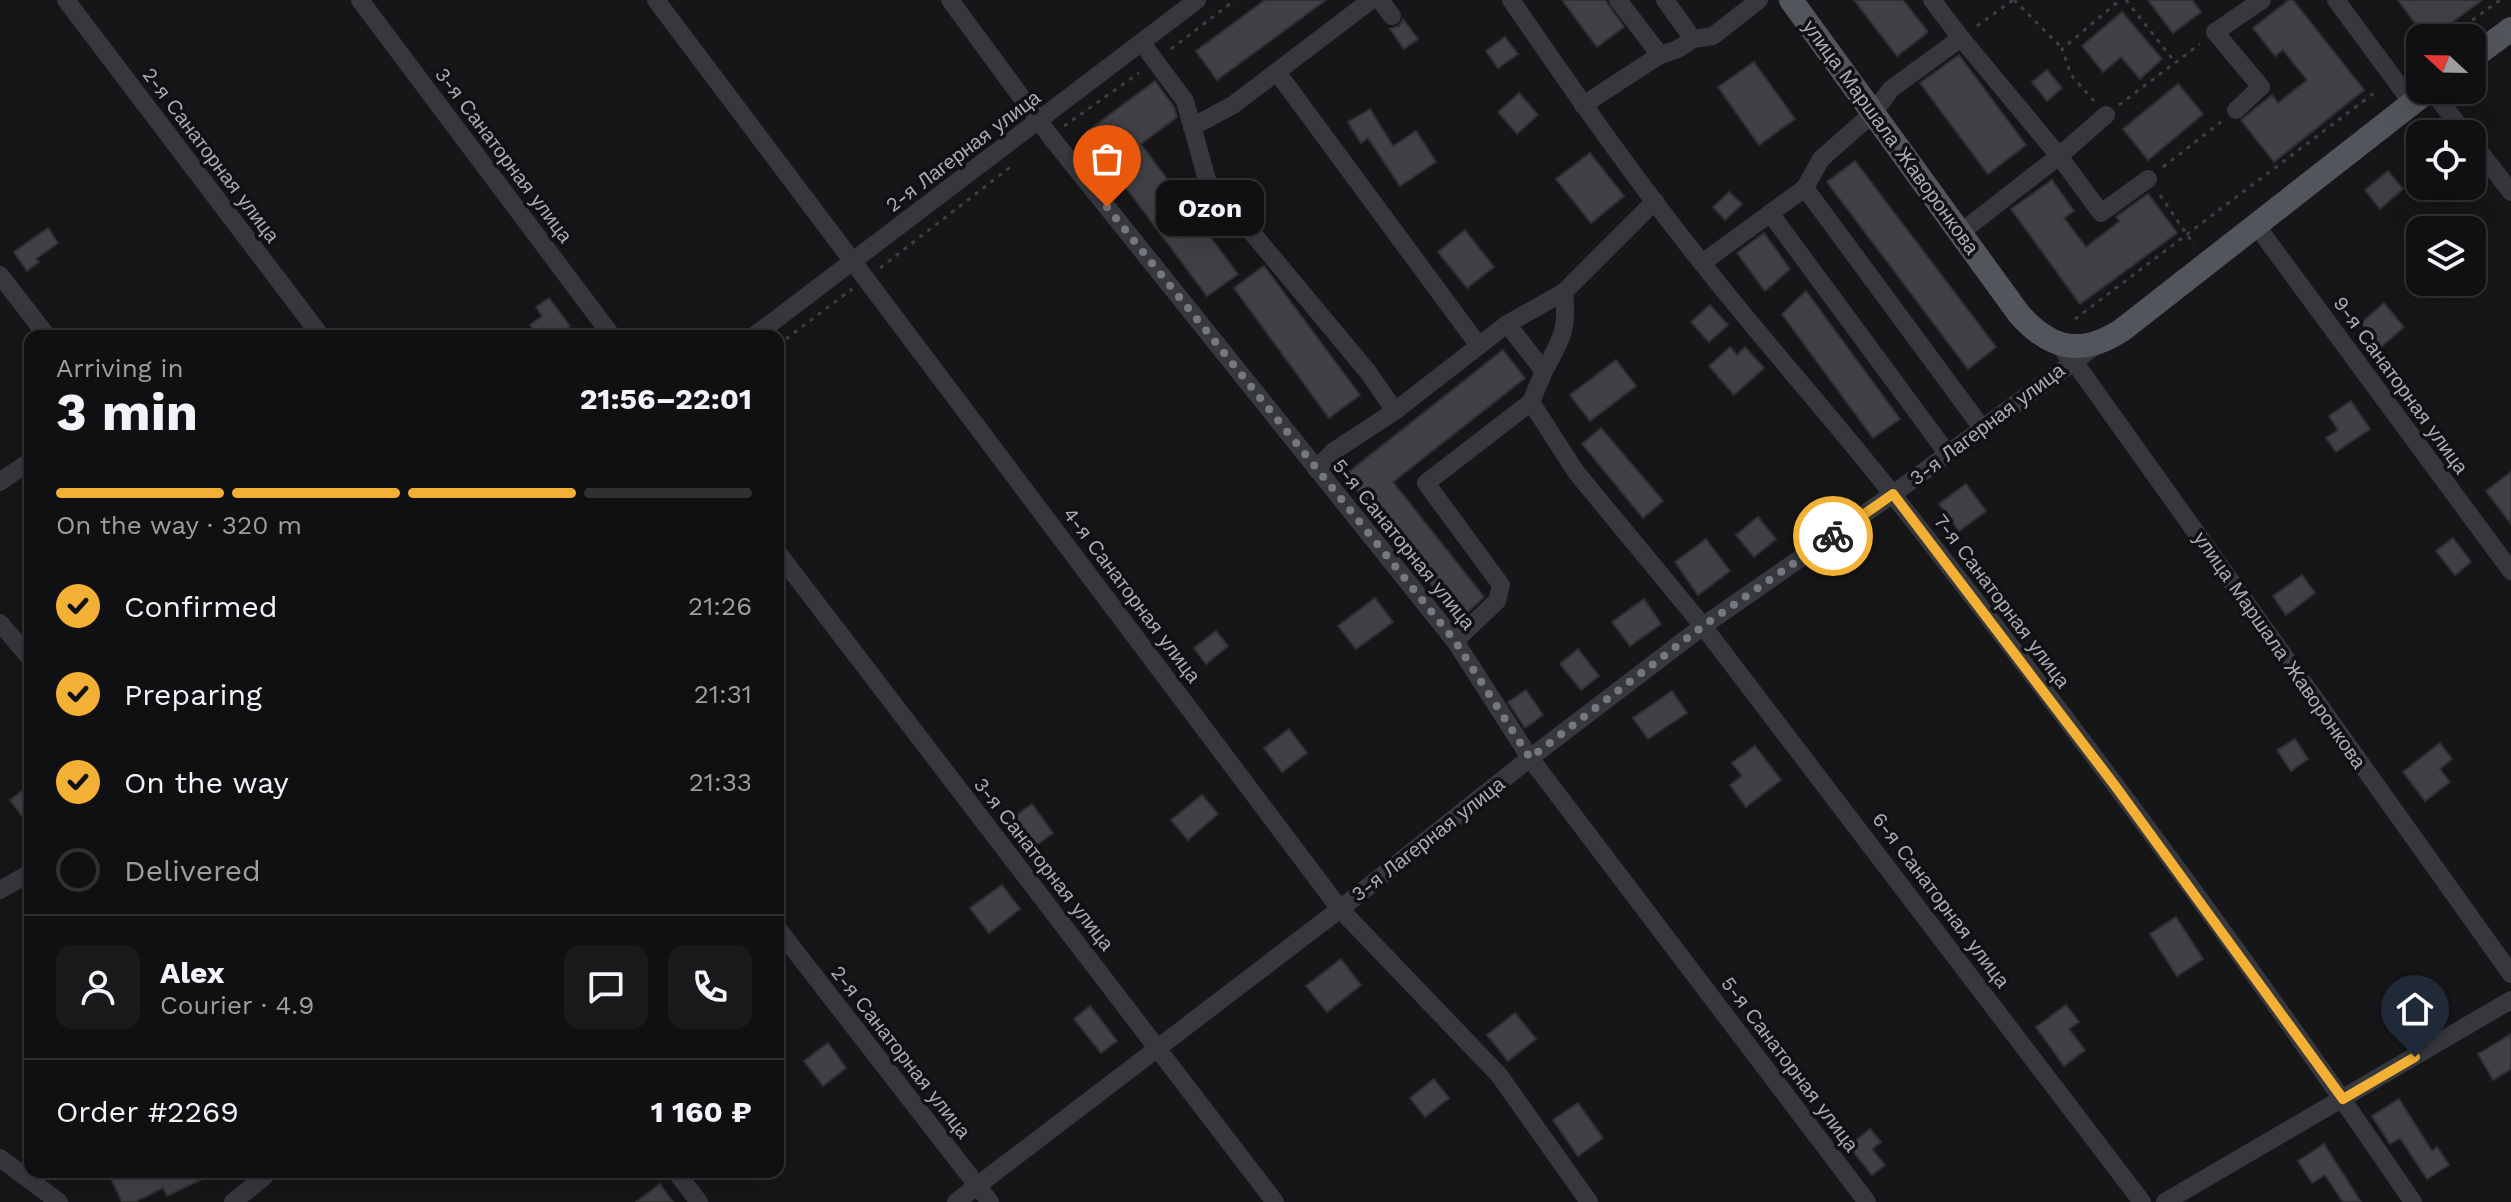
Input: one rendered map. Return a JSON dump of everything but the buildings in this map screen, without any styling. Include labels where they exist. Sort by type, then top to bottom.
[{"type":"main road","name":"улица Маршала Жаворонкова","points":[[1791,0],[2019,314]]},
{"type":"main road","points":[[2486,48],[2511,29]]},
{"type":"main road","name":"3-я Лагерная улица","points":[[2019,314],[2040,335],[2069,346],[2100,342],[2122,330],[2411,104]]},
{"type":"street","name":"2-я Санаторная улица","points":[[66,0],[316,330]]},
{"type":"street","name":"3-я Санаторная улица","points":[[360,0],[608,330]]},
{"type":"street","name":"4-я Санаторная улица","points":[[656,0],[1340,909],[1499,1075],[1589,1202]]},
{"type":"street","name":"5-я Санаторная улица","points":[[950,0],[1045,129],[1455,641],[1530,758],[1867,1202]]},
{"type":"street","name":"2-я Лагерная улица","points":[[762,330],[854,260],[1045,129],[1142,43],[1197,0]]},
{"type":"street","points":[[1192,127],[1233,105],[1371,0]]},
{"type":"street","points":[[1380,0],[1392,16]]},
{"type":"street","name":"7-я Санаторная улица","points":[[1511,0],[1583,105],[1702,263],[1893,494],[2116,787],[2343,1099],[2413,1202]]},
{"type":"street","points":[[1618,0],[1660,55]]},
{"type":"street","points":[[1665,0],[1693,39]]},
{"type":"street","points":[[1583,105],[1660,55],[1678,49],[1693,39],[1713,36],[1759,0]]},
{"type":"street","points":[[1932,0],[2059,156],[2101,213],[2148,179]]},
{"type":"street","points":[[2236,110],[2261,87],[2215,32],[2262,0]]},
{"type":"street","points":[[2336,0],[2394,78],[2406,84]]},
{"type":"street","points":[[1702,263],[1805,188],[1821,159],[1873,113],[1891,89],[1961,38]]},
{"type":"street","points":[[1142,43],[1185,101],[1209,187],[1254,235],[1368,372],[1395,411]]},
{"type":"street","points":[[1277,72],[1479,346]]},
{"type":"street","points":[[2434,104],[2451,120]]},
{"type":"street","points":[[1960,233],[2106,115]]},
{"type":"street","points":[[2486,160],[2511,192]]},
{"type":"street","points":[[1805,188],[1982,428]]},
{"type":"street","points":[[1316,469],[1334,451],[1395,411],[1507,324],[1564,292],[1655,201]]},
{"type":"street","points":[[1770,213],[1947,453]]},
{"type":"street","name":"9-я Санаторная улица","points":[[2256,225],[2511,571]]},
{"type":"street","points":[[0,275],[42,330]]},
{"type":"street","points":[[1455,641],[1497,601],[1501,585],[1426,483],[1531,402],[1562,338],[1567,318],[1564,292]]},
{"type":"street","points":[[1507,324],[1544,371]]},
{"type":"street","name":"улица Маршала Жаворонкова","points":[[2040,335],[2073,360],[2511,974]]},
{"type":"street","name":"3-я Лагерная улица","points":[[956,1202],[1340,909],[1703,626],[1893,494],[2100,342]]},
{"type":"street","name":"6-я Санаторная улица","points":[[1531,402],[1576,472],[1703,626],[2142,1202]]},
{"type":"street","points":[[0,482],[24,465]]},
{"type":"street","name":"3-я Санаторная улица","points":[[784,561],[1275,1202]]},
{"type":"street","points":[[0,623],[24,651]]},
{"type":"street","points":[[0,890],[24,876]]},
{"type":"street","name":"2-я Санаторная улица","points":[[784,937],[990,1202]]},
{"type":"street","points":[[2165,1202],[2511,1000]]},
{"type":"street","points":[[0,1158],[24,1176]]},
{"type":"street","points":[[27,1178],[59,1202]]},
{"type":"street","points":[[233,1202],[263,1178]]},
{"type":"street","points":[[681,1178],[699,1202]]},
{"type":"path","points":[[1045,129],[1156,61],[1235,0]]},
{"type":"path","points":[[1961,38],[2013,0],[2062,49],[2071,75],[2106,115],[2215,32]]},
{"type":"path","points":[[2062,49],[2123,0],[2175,62]]},
{"type":"path","points":[[2467,24],[2500,0]]},
{"type":"path","points":[[2075,319],[2406,69]]},
{"type":"path","points":[[2206,263],[2148,179],[2236,110]]},
{"type":"path","points":[[784,340],[1014,165]]},
{"type":"way so far","points":[[1107,207],[1455,641],[1530,758],[1703,626],[1833,536]]},
{"type":"place","name":"Ozon","points":[[1107,207]]},
{"type":"route","points":[[1833,536],[1893,494],[2116,787],[2343,1099],[2415,1057]]}]
